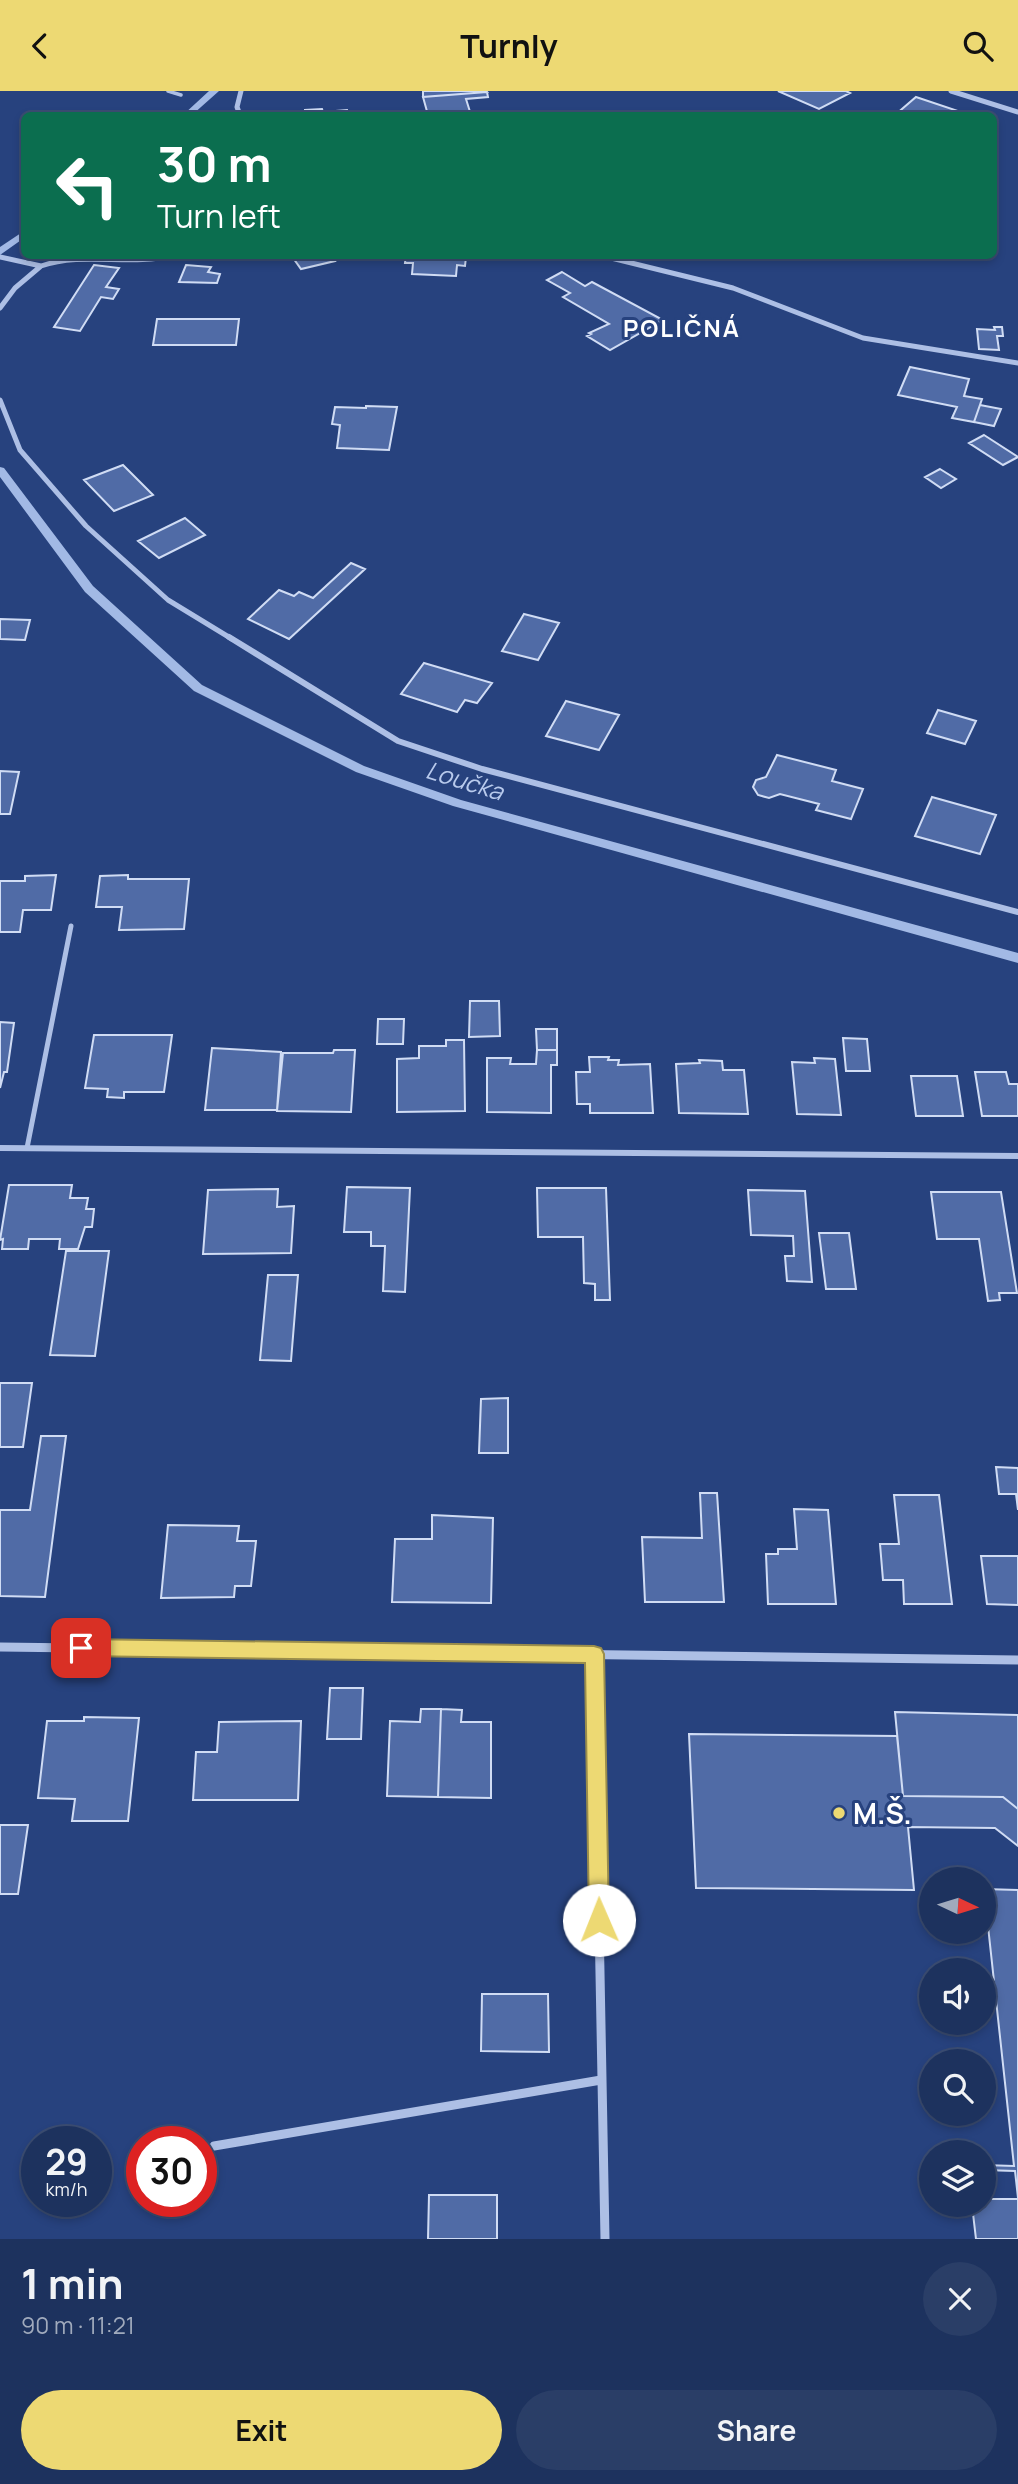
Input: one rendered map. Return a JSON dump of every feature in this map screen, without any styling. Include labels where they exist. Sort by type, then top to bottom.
[{"type":"street","points":[[239,112],[237,107],[241,91]]},
{"type":"street","points":[[951,91],[989,106],[1018,112]]},
{"type":"street","points":[[0,257],[41,266]]},
{"type":"street","points":[[0,308],[15,288],[41,266],[67,259]]},
{"type":"street","points":[[96,259],[155,259]]},
{"type":"street","points":[[615,259],[733,288],[863,338],[1018,363]]},
{"type":"street","points":[[0,400],[20,450],[86,526],[168,600],[397,741],[482,769],[1018,912]]},
{"type":"street","points":[[0,1148],[1018,1156]]},
{"type":"street","points":[[0,1647],[1018,1660]]},
{"type":"street","points":[[594,1654],[605,2239]]},
{"type":"street","points":[[217,2145],[601,2080]]},
{"type":"lane","points":[[168,91],[181,95]]},
{"type":"lane","points":[[27,1148],[71,926]]},
{"type":"building","points":[[423,91],[486,91],[487,92],[423,97]]},
{"type":"building","points":[[778,91],[846,91],[850,93],[819,109]]},
{"type":"building","points":[[487,92],[488,97],[466,99],[470,112],[427,112],[423,97]]},
{"type":"building","points":[[916,97],[961,112],[898,112]]},
{"type":"building","points":[[322,109],[323,112],[305,112]]},
{"type":"building","points":[[294,259],[335,261],[301,269]]},
{"type":"building","points":[[406,259],[466,259],[465,266],[457,265],[456,276],[412,274],[413,263],[405,263]]},
{"type":"building","points":[[94,265],[119,268],[106,287],[119,289],[113,299],[101,297],[80,331],[54,327]]},
{"type":"building","points":[[186,265],[211,267],[208,272],[220,274],[217,283],[179,282]]},
{"type":"building","points":[[562,272],[585,286],[592,282],[663,320],[610,350],[587,336],[609,324],[563,297],[570,293],[547,280]]},
{"type":"building","points":[[157,319],[239,319],[236,345],[153,345]]},
{"type":"building","points":[[994,327],[1002,327],[1003,336],[997,336],[999,350],[979,349],[977,329],[995,330]]},
{"type":"building","points":[[910,367],[969,379],[964,396],[982,399],[974,422],[952,418],[957,407],[898,395]]},
{"type":"building","points":[[980,405],[1001,409],[994,426],[974,422]]},
{"type":"building","points":[[335,407],[397,407],[389,450],[337,448],[340,425],[332,424]]},
{"type":"building","points":[[984,435],[1018,457],[1003,465],[969,443]]},
{"type":"building","points":[[123,465],[153,495],[114,511],[84,480]]},
{"type":"building","points":[[940,469],[956,479],[941,488],[925,477]]},
{"type":"building","points":[[185,518],[205,535],[159,558],[138,541]]},
{"type":"building","points":[[351,563],[365,569],[289,639],[248,619],[279,590],[294,596],[299,592],[313,598]]},
{"type":"building","points":[[524,614],[559,623],[538,660],[502,651]]},
{"type":"building","points":[[0,619],[30,620],[25,640],[0,639]]},
{"type":"building","points":[[424,663],[492,683],[477,703],[465,700],[457,712],[401,694]]},
{"type":"building","points":[[566,701],[619,715],[599,750],[546,736]]},
{"type":"building","points":[[938,710],[976,721],[965,744],[927,733]]},
{"type":"building","points":[[777,755],[836,770],[832,781],[863,789],[851,819],[816,810],[819,804],[780,794],[769,798],[758,795],[753,787],[756,780],[766,777]]},
{"type":"building","points":[[0,771],[19,772],[10,814],[0,814]]},
{"type":"building","points":[[932,797],[996,815],[980,854],[915,836]]},
{"type":"building","points":[[56,875],[51,910],[23,910],[20,932],[0,932],[0,881],[25,881],[25,876]]},
{"type":"building","points":[[128,875],[128,879],[189,879],[184,929],[119,930],[122,907],[96,907],[100,876]]},
{"type":"building","points":[[470,1001],[499,1001],[500,1036],[469,1037]]},
{"type":"building","points":[[378,1019],[404,1019],[403,1044],[377,1044]]},
{"type":"building","points":[[0,1022],[14,1023],[7,1072],[4,1072],[0,1088]]},
{"type":"building","points":[[536,1029],[557,1029],[557,1050],[537,1050]]},
{"type":"building","points":[[94,1035],[172,1035],[164,1092],[124,1092],[124,1098],[107,1097],[108,1089],[85,1088]]},
{"type":"building","points":[[843,1038],[867,1039],[870,1071],[846,1071]]},
{"type":"building","points":[[446,1040],[464,1040],[465,1111],[397,1112],[397,1059],[419,1058],[419,1046],[446,1046]]},
{"type":"building","points":[[212,1048],[281,1052],[277,1110],[205,1110]]},
{"type":"building","points":[[334,1050],[355,1050],[351,1112],[277,1111],[283,1053],[333,1053]]},
{"type":"building","points":[[537,1050],[557,1050],[557,1065],[551,1065],[551,1113],[487,1112],[487,1058],[511,1058],[510,1064],[536,1064]]},
{"type":"building","points":[[589,1057],[609,1057],[608,1060],[619,1060],[618,1065],[650,1064],[653,1113],[590,1113],[590,1104],[577,1104],[576,1072],[590,1072]]},
{"type":"building","points":[[814,1058],[835,1059],[841,1115],[797,1114],[792,1062],[815,1063]]},
{"type":"building","points":[[699,1060],[722,1061],[723,1070],[744,1070],[748,1114],[679,1113],[676,1064],[700,1063]]},
{"type":"building","points":[[975,1072],[1006,1072],[1009,1084],[1018,1084],[1018,1116],[982,1116]]},
{"type":"building","points":[[911,1076],[957,1076],[963,1116],[916,1116]]},
{"type":"building","points":[[9,1185],[72,1185],[70,1198],[88,1198],[86,1209],[94,1209],[92,1227],[85,1227],[78,1249],[59,1249],[60,1239],[29,1239],[28,1249],[2,1249],[3,1239],[0,1240]]},
{"type":"building","points":[[347,1187],[410,1188],[405,1292],[383,1291],[385,1246],[371,1246],[371,1232],[344,1232]]},
{"type":"building","points":[[537,1188],[606,1188],[610,1300],[595,1300],[595,1284],[584,1283],[583,1237],[538,1237]]},
{"type":"building","points":[[278,1189],[277,1207],[294,1206],[291,1253],[203,1254],[208,1190]]},
{"type":"building","points":[[748,1190],[805,1191],[812,1282],[787,1281],[785,1256],[794,1256],[793,1236],[751,1235]]},
{"type":"building","points":[[931,1192],[1001,1192],[1017,1293],[999,1293],[1000,1300],[988,1301],[979,1239],[937,1239]]},
{"type":"building","points":[[819,1233],[849,1233],[856,1289],[826,1289]]},
{"type":"building","points":[[66,1251],[109,1251],[95,1356],[50,1355]]},
{"type":"building","points":[[268,1275],[298,1275],[291,1361],[260,1360]]},
{"type":"building","points":[[0,1383],[32,1383],[23,1447],[0,1447]]},
{"type":"building","points":[[508,1398],[508,1453],[479,1453],[481,1399]]},
{"type":"building","points":[[41,1436],[66,1436],[45,1597],[0,1596],[0,1510],[30,1510]]},
{"type":"building","points":[[996,1467],[1018,1468],[1018,1510],[1016,1494],[999,1494]]},
{"type":"building","points":[[700,1493],[717,1493],[724,1602],[645,1602],[642,1537],[702,1538]]},
{"type":"building","points":[[894,1495],[939,1495],[952,1604],[904,1604],[903,1580],[883,1580],[880,1544],[899,1544]]},
{"type":"building","points":[[794,1509],[828,1510],[836,1604],[768,1604],[766,1554],[778,1554],[778,1549],[797,1549]]},
{"type":"building","points":[[432,1515],[493,1518],[491,1603],[392,1602],[395,1539],[432,1539]]},
{"type":"building","points":[[168,1525],[239,1526],[237,1541],[256,1541],[251,1586],[235,1586],[234,1597],[161,1598]]},
{"type":"building","points":[[981,1556],[1018,1556],[1018,1605],[987,1604]]},
{"type":"building","points":[[330,1688],[363,1688],[361,1739],[327,1739]]},
{"type":"building","points":[[421,1709],[441,1709],[438,1797],[387,1796],[390,1721],[420,1722]]},
{"type":"building","points":[[441,1709],[462,1710],[461,1722],[491,1722],[491,1798],[438,1797]]},
{"type":"building","points":[[895,1712],[1018,1715],[1018,1809],[1003,1797],[903,1796]]},
{"type":"building","points":[[84,1717],[139,1718],[128,1821],[72,1821],[75,1799],[38,1798],[47,1721],[84,1721]]},
{"type":"building","points":[[301,1721],[298,1800],[193,1800],[196,1752],[217,1752],[219,1722]]},
{"type":"building","points":[[689,1734],[897,1736],[903,1796],[1003,1797],[1018,1809],[1018,1846],[995,1828],[908,1827],[914,1890],[696,1888]]},
{"type":"building","points":[[0,1825],[28,1825],[18,1894],[0,1894]]},
{"type":"building","points":[[996,1889],[1018,1890],[1018,2198],[1015,2171],[996,2170],[996,2165],[1014,2166],[996,2000],[996,1958],[991,1958],[990,1944],[996,1944]]},
{"type":"building","points":[[482,1994],[548,1994],[549,2052],[481,2051]]},
{"type":"building","points":[[429,2195],[497,2195],[497,2239],[428,2239]]},
{"type":"building","points":[[996,2199],[1018,2199],[1018,2239],[976,2239],[973,2217],[996,2217]]},
{"type":"waterway","name":"Loučka","points":[[190,112],[214,91]]},
{"type":"waterway","name":"Loučka","points":[[0,252],[21,236]]},
{"type":"waterway","name":"Loučka","points":[[0,470],[89,589],[198,688],[360,769],[457,803],[1018,958]]},
{"type":"place","name":"M.Š.","points":[[839,1813]]},
{"type":"district","name":"POLIČNÁ","points":[[682,327]]},
{"type":"route","points":[[81,1648],[594,1654],[599,1920]]}]
